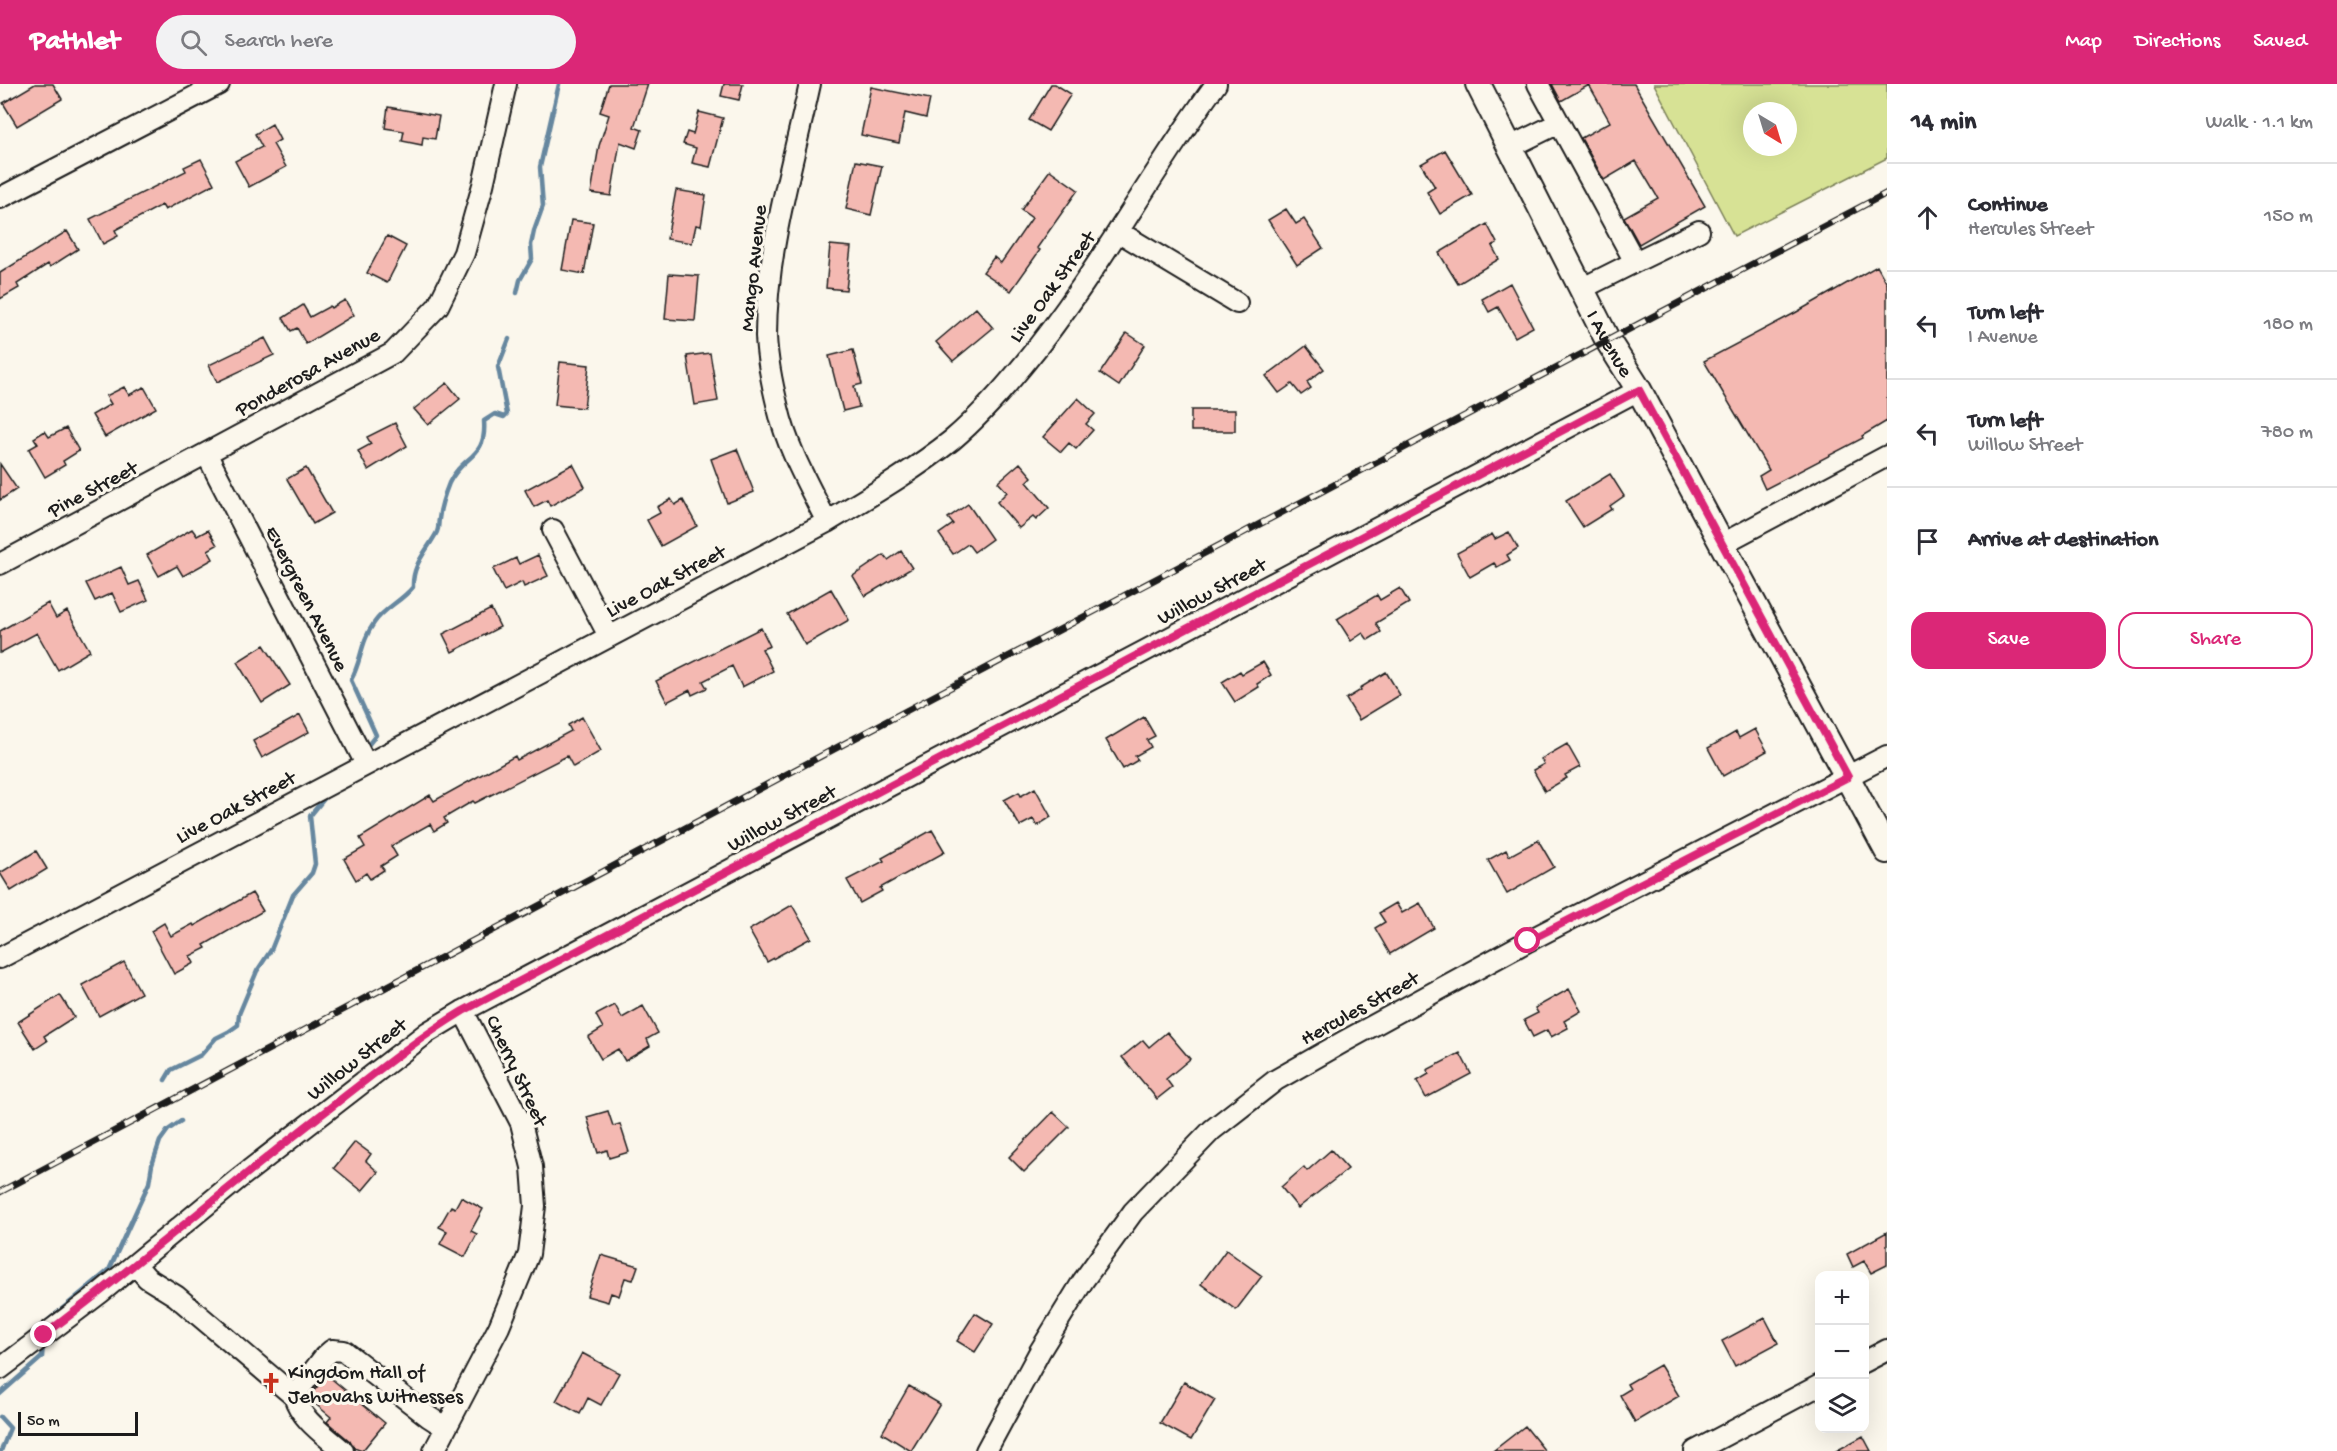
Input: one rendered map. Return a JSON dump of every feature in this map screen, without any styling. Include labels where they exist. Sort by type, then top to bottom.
[{"type":"main road","name":"I Avenue","points":[[1478,84],[1608,341],[1639,390],[1887,851]]},
{"type":"street","points":[[0,198],[219,84]]},
{"type":"street","name":"Ponderosa Avenue","points":[[207,455],[393,353],[438,306],[464,253],[483,185],[506,84]]},
{"type":"street","name":"Mango Avenue","points":[[810,84],[781,212],[771,275],[766,338],[778,410],[796,460],[827,522]]},
{"type":"street","name":"Live Oak Street","points":[[0,958],[827,522],[900,478],[952,439],[998,395],[1048,334],[1119,232],[1180,133],[1216,84]]},
{"type":"street","points":[[1538,84],[1635,262]]},
{"type":"street","points":[[1510,147],[1559,123]]},
{"type":"street","points":[[1581,289],[1699,231]]},
{"type":"street","points":[[1119,232],[1237,303]]},
{"type":"street","name":"Willow Street","points":[[0,1369],[135,1264],[238,1179],[418,1040],[463,1011],[1639,390]]},
{"type":"street","name":"Pine Street","points":[[0,564],[207,455]]},
{"type":"street","name":"Evergreen Avenue","points":[[207,455],[366,764]]},
{"type":"street","points":[[1722,544],[1887,456]]},
{"type":"street","points":[[553,530],[609,636]]},
{"type":"street","name":"Hercules Street","points":[[986,1451],[1040,1351],[1083,1281],[1133,1212],[1212,1130],[1276,1080],[1528,941],[1887,756]]},
{"type":"street","name":"Cherry Street","points":[[434,1451],[498,1327],[529,1254],[535,1206],[532,1167],[521,1123],[463,1011]]},
{"type":"street","points":[[135,1264],[147,1278],[177,1296],[294,1396],[302,1414],[343,1451]]},
{"type":"street","points":[[294,1396],[324,1357],[332,1350],[344,1351],[446,1428]]},
{"type":"street","points":[[1869,1359],[1887,1350]]},
{"type":"street","points":[[1695,1451],[1815,1388]]},
{"type":"green space","points":[[1654,84],[1887,84],[1887,158],[1734,236]]},
{"type":"building","points":[[35,84],[53,84],[62,99],[17,126],[3,103]]},
{"type":"building","points":[[609,84],[648,84],[634,127],[642,130],[636,148],[620,142],[611,196],[591,193],[599,146],[609,115],[600,112]]},
{"type":"building","points":[[724,84],[743,84],[739,100],[721,96]]},
{"type":"building","points":[[1051,84],[1071,94],[1048,131],[1029,120]]},
{"type":"building","points":[[1552,84],[1634,84],[1705,206],[1639,244],[1624,217],[1658,198],[1636,161],[1604,180],[1581,138],[1610,122],[1589,85],[1561,101]]},
{"type":"building","points":[[871,87],[930,99],[926,118],[905,113],[899,143],[861,135]]},
{"type":"building","points":[[388,107],[439,116],[435,139],[423,137],[422,145],[402,141],[404,131],[385,128]]},
{"type":"building","points":[[699,112],[723,118],[710,167],[692,163],[696,148],[683,144],[687,132],[693,134]]},
{"type":"building","points":[[272,124],[280,140],[273,144],[286,167],[249,187],[235,161],[262,147],[255,134]]},
{"type":"building","points":[[1445,150],[1472,195],[1440,214],[1427,192],[1435,187],[1421,164]]},
{"type":"building","points":[[201,159],[214,184],[165,210],[162,205],[115,230],[118,236],[103,244],[90,219],[186,171],[184,167]]},
{"type":"building","points":[[856,161],[882,166],[871,215],[846,209]]},
{"type":"building","points":[[1050,170],[1078,190],[1037,248],[1040,250],[1011,291],[983,272],[994,257],[1001,263],[1032,218],[1021,210]]},
{"type":"building","points":[[676,190],[706,195],[701,226],[696,225],[692,243],[667,239]]},
{"type":"building","points":[[1286,209],[1296,224],[1304,219],[1323,248],[1297,265],[1268,220]]},
{"type":"building","points":[[571,220],[593,223],[584,274],[562,270]]},
{"type":"building","points":[[1487,224],[1497,243],[1492,246],[1499,259],[1458,284],[1439,253]]},
{"type":"building","points":[[67,231],[78,249],[50,267],[48,264],[17,284],[19,288],[0,299],[0,273]]},
{"type":"building","points":[[387,236],[406,246],[387,283],[367,273]]},
{"type":"building","points":[[830,245],[851,247],[846,290],[826,288]]},
{"type":"building","points":[[1877,266],[1887,284],[1887,421],[1862,436],[1863,438],[1765,489],[1759,476],[1769,470],[1704,361]]},
{"type":"building","points":[[669,274],[699,276],[695,321],[665,319]]},
{"type":"building","points":[[1510,283],[1533,327],[1515,337],[1498,307],[1489,312],[1482,299]]},
{"type":"building","points":[[345,300],[354,315],[306,344],[297,328],[291,331],[283,318],[303,305],[310,317]]},
{"type":"building","points":[[976,308],[993,328],[953,361],[936,342]]},
{"type":"building","points":[[1127,333],[1145,345],[1119,386],[1100,373]]},
{"type":"building","points":[[265,338],[274,355],[217,382],[209,365]]},
{"type":"building","points":[[1306,346],[1324,369],[1307,382],[1311,388],[1301,395],[1292,384],[1279,393],[1266,376]]},
{"type":"building","points":[[853,350],[862,384],[854,386],[859,407],[843,411],[829,356]]},
{"type":"building","points":[[710,353],[718,401],[695,405],[687,356]]},
{"type":"building","points":[[560,362],[589,365],[584,408],[555,405]]},
{"type":"building","points":[[447,383],[460,399],[428,425],[414,409]]},
{"type":"building","points":[[124,387],[129,395],[144,387],[156,408],[105,437],[92,415],[111,404],[106,396]]},
{"type":"building","points":[[1078,398],[1095,414],[1086,424],[1093,430],[1076,449],[1069,443],[1061,452],[1043,437]]},
{"type":"building","points":[[1191,410],[1235,410],[1235,431],[1191,431]]},
{"type":"building","points":[[395,423],[407,446],[368,470],[358,451],[371,444],[367,437]]},
{"type":"building","points":[[66,428],[79,451],[63,461],[65,465],[45,477],[29,449],[38,444],[34,438],[45,431],[49,437]]},
{"type":"building","points":[[737,449],[754,492],[727,503],[711,459]]},
{"type":"building","points":[[1020,463],[1032,477],[1027,482],[1049,508],[1036,520],[1033,517],[1019,528],[997,502],[1007,492],[998,482]]},
{"type":"building","points":[[0,464],[17,489],[0,500]]},
{"type":"building","points":[[573,464],[585,487],[550,506],[547,500],[534,507],[525,490]]},
{"type":"building","points":[[306,468],[332,513],[313,524],[287,479]]},
{"type":"building","points":[[1610,474],[1624,496],[1610,506],[1612,509],[1583,527],[1566,501]]},
{"type":"building","points":[[671,499],[675,505],[683,500],[697,526],[661,546],[647,520],[660,513],[657,507]]},
{"type":"building","points":[[968,504],[992,539],[974,552],[968,544],[953,554],[939,534],[953,524],[948,518]]},
{"type":"building","points":[[192,529],[197,536],[208,530],[217,545],[208,550],[213,559],[183,576],[177,566],[159,576],[147,555]]},
{"type":"building","points":[[1509,532],[1518,548],[1507,555],[1510,560],[1497,567],[1494,563],[1470,577],[1457,553],[1492,534],[1495,539]]},
{"type":"building","points":[[901,551],[912,568],[865,596],[853,576],[884,555],[888,560]]},
{"type":"building","points":[[538,555],[548,576],[524,587],[522,582],[504,591],[493,569],[516,558],[519,564]]},
{"type":"building","points":[[121,567],[129,585],[139,581],[148,600],[121,612],[112,593],[95,601],[86,583]]},
{"type":"building","points":[[1400,588],[1409,603],[1376,623],[1381,632],[1368,640],[1363,633],[1351,641],[1337,619],[1377,595],[1380,600]]},
{"type":"building","points":[[831,589],[849,620],[805,645],[787,614]]},
{"type":"building","points":[[48,603],[56,618],[67,611],[90,651],[58,670],[37,633],[0,653],[0,631]]},
{"type":"building","points":[[491,609],[500,627],[452,652],[443,634]]},
{"type":"building","points":[[761,628],[770,646],[762,649],[773,671],[742,687],[732,666],[703,681],[707,688],[692,695],[690,690],[667,702],[656,681]]},
{"type":"building","points":[[264,645],[290,685],[262,703],[237,662]]},
{"type":"building","points":[[1263,662],[1271,675],[1257,684],[1259,687],[1235,702],[1222,682],[1240,671],[1242,674]]},
{"type":"building","points":[[1386,672],[1400,695],[1359,720],[1346,699]]},
{"type":"building","points":[[300,715],[309,732],[262,758],[253,741]]},
{"type":"building","points":[[582,717],[601,751],[573,767],[567,756],[475,803],[473,801],[444,818],[447,823],[434,831],[430,824],[391,846],[397,856],[381,866],[384,870],[370,879],[366,873],[356,880],[344,859],[365,847],[360,838],[430,795],[434,801],[515,756],[517,760],[571,731],[568,725]]},
{"type":"building","points":[[1144,717],[1155,736],[1147,740],[1151,747],[1135,756],[1138,760],[1123,769],[1106,740]]},
{"type":"building","points":[[1755,729],[1767,751],[1723,776],[1708,748],[1736,732],[1739,738]]},
{"type":"building","points":[[1567,744],[1580,767],[1565,775],[1567,778],[1545,791],[1533,770],[1544,764],[1541,759]]},
{"type":"building","points":[[1035,788],[1051,817],[1037,826],[1033,819],[1020,826],[1004,800],[1019,792],[1021,796]]},
{"type":"building","points":[[932,830],[945,852],[880,888],[882,891],[860,903],[847,880],[884,861],[882,858]]},
{"type":"building","points":[[1538,840],[1554,867],[1507,894],[1488,860],[1506,850],[1509,856]]},
{"type":"building","points":[[36,851],[47,869],[11,891],[0,873]]},
{"type":"building","points":[[252,893],[263,911],[204,945],[206,948],[190,956],[194,963],[174,974],[151,931],[164,923],[171,936],[193,924],[194,926]]},
{"type":"building","points":[[1396,903],[1402,913],[1420,903],[1434,928],[1390,954],[1375,928],[1385,922],[1379,913]]},
{"type":"building","points":[[792,905],[811,938],[767,962],[749,930]]},
{"type":"building","points":[[124,962],[141,993],[99,1016],[82,985]]},
{"type":"building","points":[[1569,989],[1581,1011],[1564,1021],[1568,1028],[1551,1037],[1547,1030],[1533,1037],[1524,1020],[1538,1013],[1535,1008]]},
{"type":"building","points":[[60,995],[74,1017],[44,1036],[47,1041],[35,1049],[18,1022]]},
{"type":"building","points":[[615,1005],[622,1018],[643,1006],[658,1033],[647,1039],[650,1046],[625,1061],[618,1049],[601,1059],[588,1037],[603,1028],[596,1015]]},
{"type":"building","points":[[1167,1032],[1190,1059],[1166,1079],[1172,1087],[1157,1099],[1122,1057],[1143,1040],[1149,1047]]},
{"type":"building","points":[[1460,1053],[1471,1074],[1426,1098],[1417,1081],[1429,1074],[1427,1070]]},
{"type":"building","points":[[608,1111],[613,1126],[620,1124],[629,1152],[609,1158],[607,1150],[598,1153],[587,1117]]},
{"type":"building","points":[[1053,1112],[1069,1127],[1024,1172],[1009,1157]]},
{"type":"building","points":[[355,1142],[371,1154],[366,1161],[378,1172],[362,1191],[334,1168]]},
{"type":"building","points":[[1331,1150],[1348,1169],[1298,1208],[1281,1187],[1304,1167],[1307,1171]]},
{"type":"building","points":[[461,1197],[483,1209],[471,1231],[477,1234],[465,1257],[440,1244],[447,1231],[439,1227],[451,1206],[455,1208]]},
{"type":"building","points":[[1887,1232],[1887,1265],[1871,1273],[1864,1261],[1853,1267],[1847,1254]]},
{"type":"building","points":[[1226,1250],[1262,1276],[1236,1310],[1201,1284]]},
{"type":"building","points":[[601,1255],[638,1266],[633,1280],[625,1278],[619,1296],[611,1293],[608,1302],[587,1296]]},
{"type":"building","points":[[975,1313],[993,1324],[975,1352],[957,1341]]},
{"type":"building","points":[[1765,1318],[1778,1343],[1735,1366],[1722,1341]]},
{"type":"building","points":[[582,1353],[619,1373],[601,1405],[588,1398],[580,1414],[556,1401]]},
{"type":"building","points":[[1660,1365],[1679,1396],[1635,1422],[1620,1395],[1630,1389],[1627,1384]]},
{"type":"building","points":[[327,1375],[385,1423],[362,1451],[354,1448],[351,1442],[327,1422],[331,1417],[308,1398]]},
{"type":"building","points":[[1184,1382],[1215,1400],[1191,1440],[1160,1423]]},
{"type":"building","points":[[909,1386],[940,1404],[911,1451],[882,1433]]},
{"type":"building","points":[[1525,1426],[1545,1451],[1493,1451]]},
{"type":"building","points":[[1863,1436],[1871,1451],[1836,1451]]},
{"type":"waterway","points":[[517,293],[520,280],[532,259],[531,245],[543,206],[540,167],[559,84]]},
{"type":"waterway","points":[[365,749],[376,735],[351,680],[369,630],[383,613],[413,587],[418,564],[438,530],[442,505],[449,483],[482,443],[484,421],[495,414],[504,417],[507,414],[498,367],[509,339]]},
{"type":"waterway","points":[[165,1080],[171,1070],[201,1055],[216,1038],[238,1025],[239,1014],[257,971],[271,950],[293,895],[312,873],[315,864],[310,816],[327,795]]},
{"type":"waterway","points":[[45,1323],[109,1270],[149,1183],[160,1141],[168,1130],[181,1121]]},
{"type":"waterway","points":[[0,1394],[42,1357],[43,1344]]},
{"type":"waterway","points":[[0,1417],[10,1428],[1,1451]]},
{"type":"railway","points":[[0,1192],[1887,193]]},
{"type":"place","name":"Kingdom Hall of Jehovahs Witnesses","points":[[271,1383]]},
{"type":"route","points":[[44,1335],[100,1293],[238,1179],[428,1032],[463,1011],[1639,390],[1848,777],[1528,941]]}]
